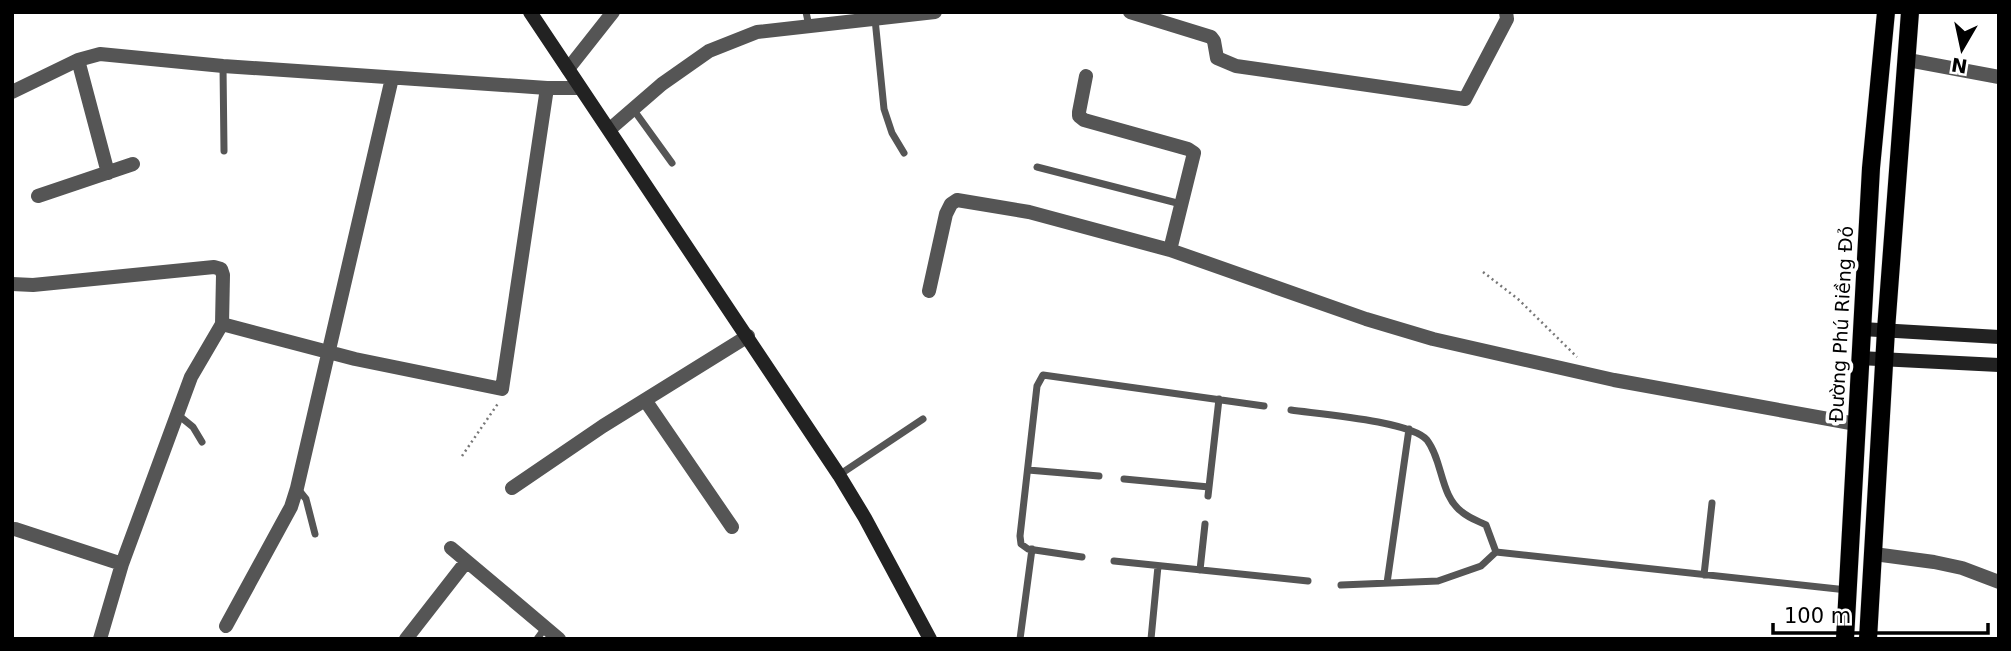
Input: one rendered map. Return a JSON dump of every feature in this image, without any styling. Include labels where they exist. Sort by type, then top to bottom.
[{"type":"main road","name":"Đường Phú Riềng Đỏ","points":[[1845,639],[1871,168],[1886,12]]},
{"type":"main road","points":[[1868,639],[1886,330],[1910,12]]},
{"type":"street","points":[[530,12],[839,475],[930,639]]},
{"type":"street","points":[[568,69],[613,12]]},
{"type":"street","points":[[610,129],[662,84],[709,51],[757,32],[807,19],[875,18],[935,12]]},
{"type":"street","points":[[1130,12],[1211,37],[1217,58],[1236,66],[1465,99],[1507,19],[1506,12]]},
{"type":"street","points":[[12,92],[78,60],[100,54],[392,78],[580,88]]},
{"type":"street","points":[[78,60],[108,173]]},
{"type":"street","points":[[1908,60],[1999,77]]},
{"type":"street","points":[[1086,76],[1079,112],[1079,116],[1084,120],[1188,149],[1194,153],[1170,250]]},
{"type":"street","points":[[226,626],[291,507],[298,488],[392,78]]},
{"type":"street","points":[[222,324],[328,352],[502,388],[547,88]]},
{"type":"street","points":[[38,196],[133,164]]},
{"type":"street","points":[[929,291],[946,214],[951,204],[957,200],[1029,212],[1170,250],[1367,319],[1433,339],[1589,374],[1856,424]]},
{"type":"street","points":[[12,284],[33,285],[214,267],[221,269],[223,275],[222,324],[191,377],[122,564],[100,639]]},
{"type":"street","points":[[1862,329],[1999,337]]},
{"type":"street","points":[[512,488],[748,336]]},
{"type":"street","points":[[1859,358],[1999,365]]},
{"type":"street","points":[[645,400],[732,527]]},
{"type":"street","points":[[15,529],[122,564]]},
{"type":"street","points":[[451,548],[541,633],[559,639]]},
{"type":"street","points":[[1874,554],[1962,568],[1999,582]]},
{"type":"street","points":[[406,639],[466,562]]},
{"type":"lane","points":[[875,18],[884,109],[892,133],[904,153]]},
{"type":"lane","points":[[223,66],[224,151]]},
{"type":"lane","points":[[633,109],[672,163]]},
{"type":"lane","points":[[1037,167],[1182,205]]},
{"type":"lane","points":[[1082,557],[1032,549],[1021,544],[1037,386],[1043,375],[1264,406]]},
{"type":"lane","points":[[1124,479],[1209,492],[1219,399]]},
{"type":"lane","points":[[1291,410],[1409,429],[1426,439],[1439,464],[1452,502],[1462,512],[1486,525],[1496,552]]},
{"type":"lane","points":[[177,414],[192,427],[202,442]]},
{"type":"lane","points":[[839,475],[923,419]]},
{"type":"lane","points":[[1387,583],[1409,429]]},
{"type":"lane","points":[[1028,470],[1098,476]]},
{"type":"lane","points":[[298,488],[306,499],[315,534]]},
{"type":"lane","points":[[1704,575],[1712,503]]},
{"type":"lane","points":[[1200,570],[1205,524]]},
{"type":"lane","points":[[1020,639],[1032,549]]},
{"type":"lane","points":[[1341,585],[1438,581],[1481,566],[1496,552],[1847,590]]},
{"type":"lane","points":[[1114,561],[1308,581]]},
{"type":"lane","points":[[1150,639],[1158,566]]},
{"type":"path","points":[[1483,272],[1518,299],[1573,351],[1589,374]]},
{"type":"path","points":[[462,456],[498,403],[502,388]]}]
